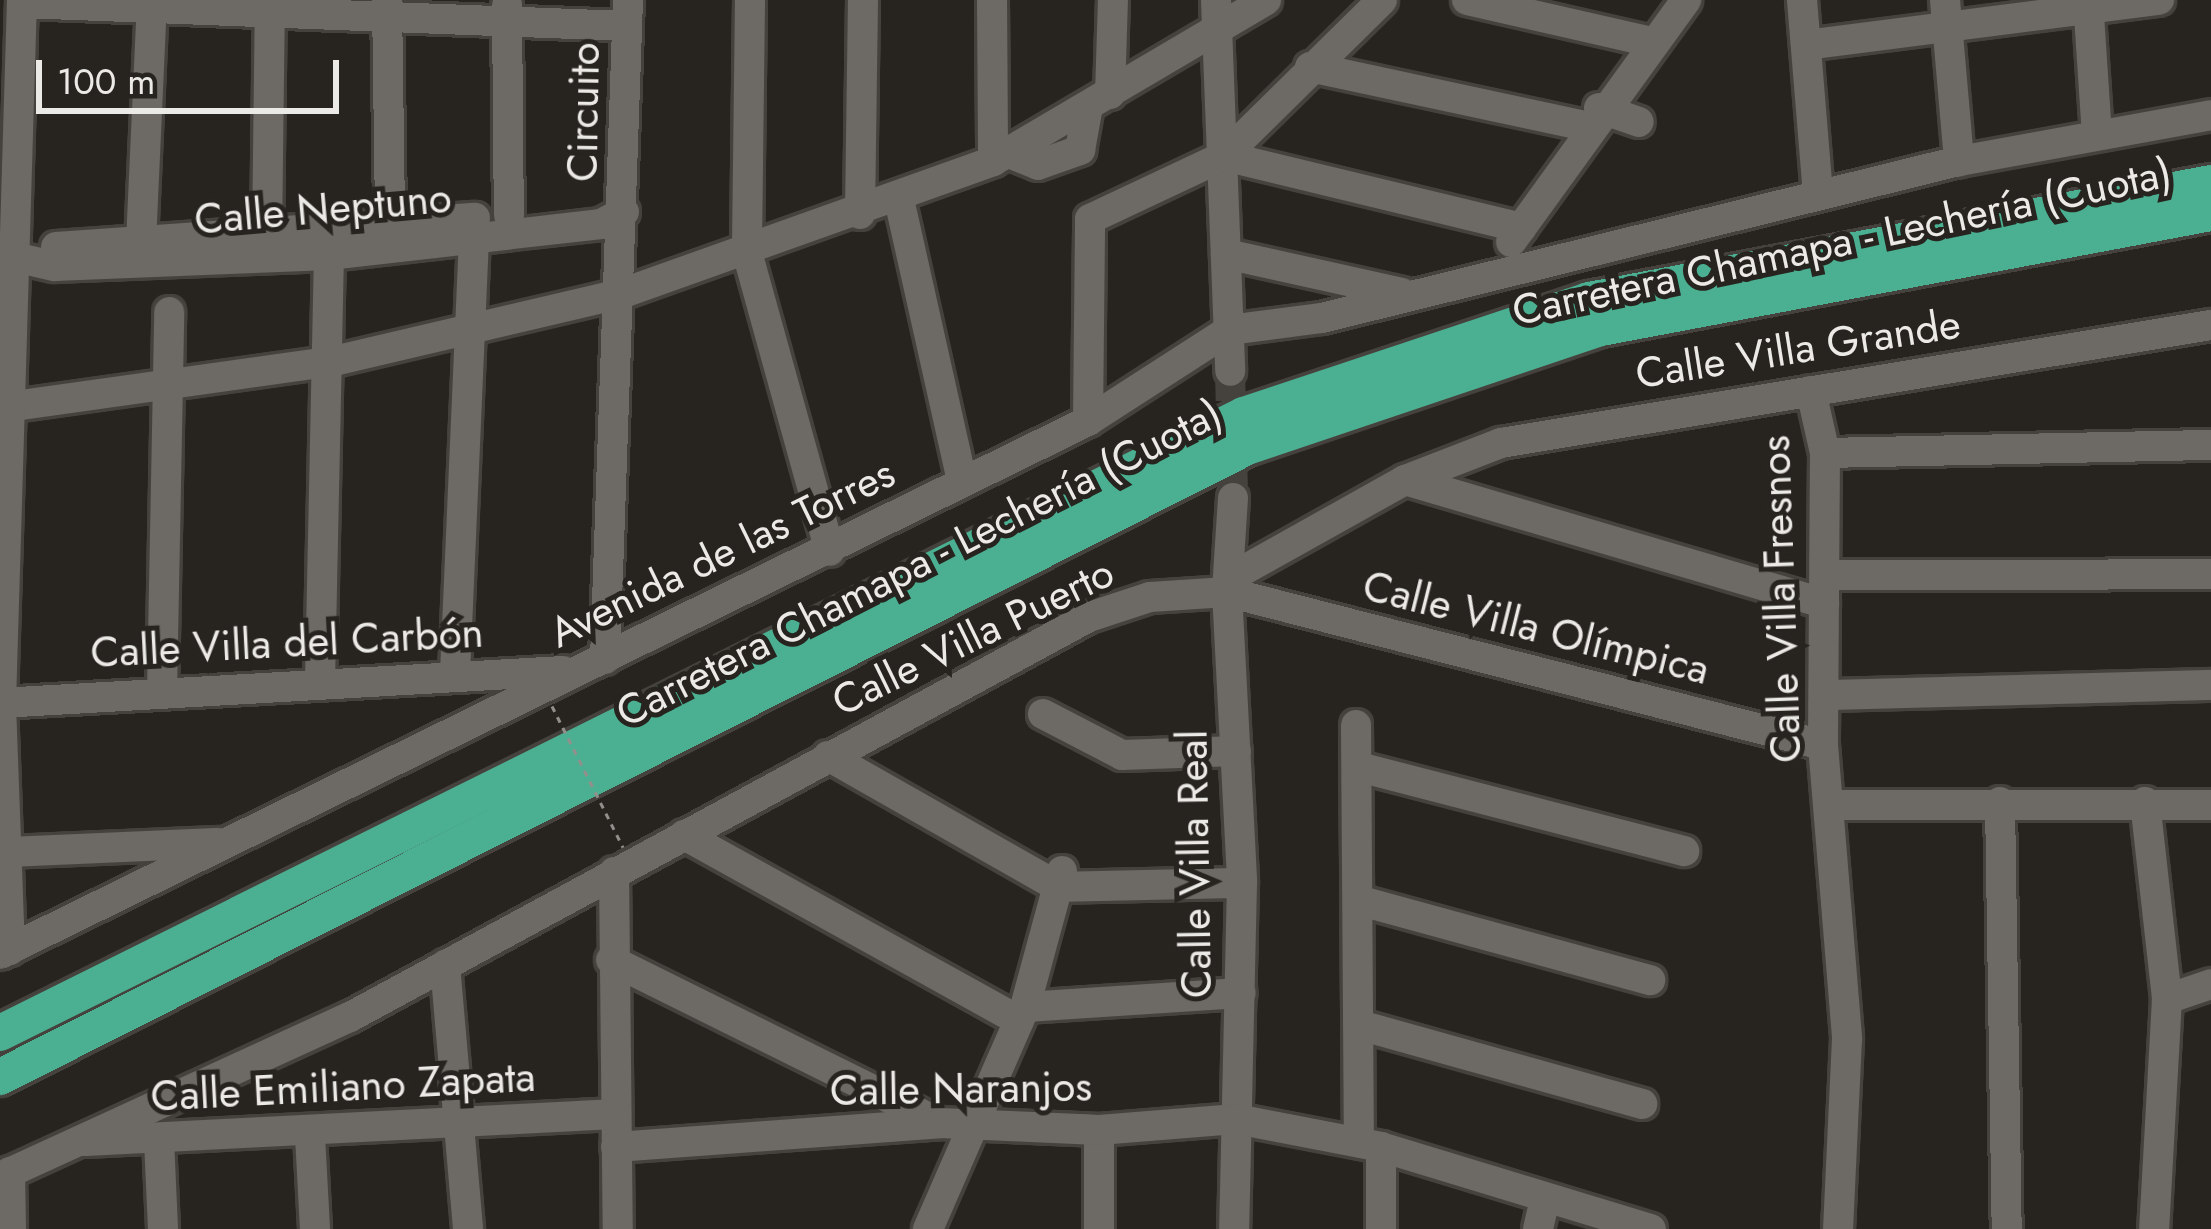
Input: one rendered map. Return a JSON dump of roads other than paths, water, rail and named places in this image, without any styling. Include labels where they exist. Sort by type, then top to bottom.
[{"type":"highway","name":"Carretera Chamapa - Lechería (Cuota)","points":[[0,1033],[1244,415],[1589,300],[2211,183]]},
{"type":"highway","name":"Carretera Chamapa - Lechería (Cuota)","points":[[0,1077],[1247,447],[1601,328],[2211,213]]},
{"type":"street","points":[[750,0],[747,252],[830,551]]},
{"type":"street","points":[[860,214],[862,0]]},
{"type":"street","points":[[992,0],[1001,157]]},
{"type":"street","points":[[1099,100],[1113,0]]},
{"type":"street","points":[[1216,0],[1230,370]]},
{"type":"street","points":[[7,408],[334,361],[475,331],[747,252],[860,214],[1001,157],[1266,0]]},
{"type":"street","points":[[1088,421],[1090,219],[1224,155],[1382,0]]},
{"type":"street","points":[[1467,0],[1647,41]]},
{"type":"street","points":[[1491,272],[1592,117],[1647,41],[1686,0]]},
{"type":"street","points":[[1802,0],[1818,194]]},
{"type":"street","points":[[1806,45],[1946,13],[2159,0]]},
{"type":"street","points":[[5,952],[10,852],[0,703],[7,408],[30,258],[14,2],[387,5],[627,13]]},
{"type":"street","points":[[142,243],[152,2]]},
{"type":"street","points":[[2088,3],[2097,136]]},
{"type":"street","points":[[267,239],[270,4]]},
{"type":"street","points":[[387,5],[390,225]]},
{"type":"street","points":[[507,10],[509,215]]},
{"type":"street","name":"Circuito","points":[[592,665],[622,292],[627,13]]},
{"type":"street","points":[[1946,13],[1959,160]]},
{"type":"street","points":[[1310,67],[1639,122]]},
{"type":"street","name":"Avenida de las Torres","points":[[5,952],[1088,421],[1229,329],[1404,293],[1959,160],[2211,115]]},
{"type":"street","points":[[1224,155],[1521,228]]},
{"type":"street","points":[[899,199],[962,480]]},
{"type":"street","name":"Calle Neptuno","points":[[30,258],[54,247],[267,239],[509,215],[620,218]]},
{"type":"street","name":"Calle Neptuno","points":[[30,258],[329,255],[620,218]]},
{"type":"street","points":[[455,673],[475,331],[474,238]]},
{"type":"street","points":[[1226,254],[1404,293]]},
{"type":"street","points":[[320,682],[334,361],[329,255]]},
{"type":"street","points":[[162,692],[172,383],[169,312]]},
{"type":"street","name":"Calle Villa Grande","points":[[1228,585],[1405,480],[1568,426],[2211,325]]},
{"type":"street","name":"Calle Villa Fresnos","points":[[1811,391],[1825,453],[1823,745],[1835,805],[1847,1039],[1838,1229]]},
{"type":"street","points":[[1825,453],[2211,445]]},
{"type":"street","points":[[1405,480],[1825,589],[2211,574]]},
{"type":"street","name":"Calle Villa Real","points":[[1234,498],[1228,585],[1242,883],[1234,1229]]},
{"type":"street","name":"Calle Villa Olímpica","points":[[1228,585],[1823,745]]},
{"type":"street","name":"Calle Villa Puerto","points":[[446,965],[619,860],[684,835],[1089,617],[1228,585]]},
{"type":"street","name":"Calle Villa del Carbón","points":[[0,703],[592,665]]},
{"type":"street","points":[[1826,694],[2211,685]]},
{"type":"street","points":[[1043,714],[1121,755],[1236,752]]},
{"type":"street","points":[[1356,725],[1364,1026],[1370,1144],[1381,1229]]},
{"type":"street","points":[[828,756],[1061,877],[1242,883]]},
{"type":"street","points":[[1359,766],[1684,851]]},
{"type":"street","points":[[2000,802],[2007,1229]]},
{"type":"street","points":[[1835,805],[2145,802],[2211,806]]},
{"type":"street","points":[[2145,802],[2168,999],[2154,1229]]},
{"type":"street","points":[[684,835],[1022,1014],[1240,993]]},
{"type":"street","points":[[10,852],[230,843]]},
{"type":"street","points":[[618,1229],[611,960],[619,860]]},
{"type":"street","points":[[928,1229],[976,1130],[1022,1014],[1061,877]]},
{"type":"street","points":[[1361,901],[1651,980]]},
{"type":"street","points":[[611,960],[940,1123]]},
{"type":"street","points":[[11,1229],[5,1174],[446,965],[464,1124],[468,1229]]},
{"type":"street","points":[[2168,999],[2211,984]]},
{"type":"street","points":[[1364,1026],[1642,1104]]},
{"type":"street","name":"Calle Emiliano Zapata","points":[[74,1142],[310,1136],[616,1114]]},
{"type":"street","name":"Calle Naranjos","points":[[616,1147],[940,1123],[976,1130],[1099,1130],[1235,1119],[1370,1144],[1542,1214],[1651,1229]]},
{"type":"street","points":[[1099,1130],[1099,1229]]},
{"type":"street","points":[[310,1136],[315,1229]]},
{"type":"street","points":[[159,1140],[163,1229]]},
{"type":"tunnel","points":[[1230,371],[1233,498]]}]
